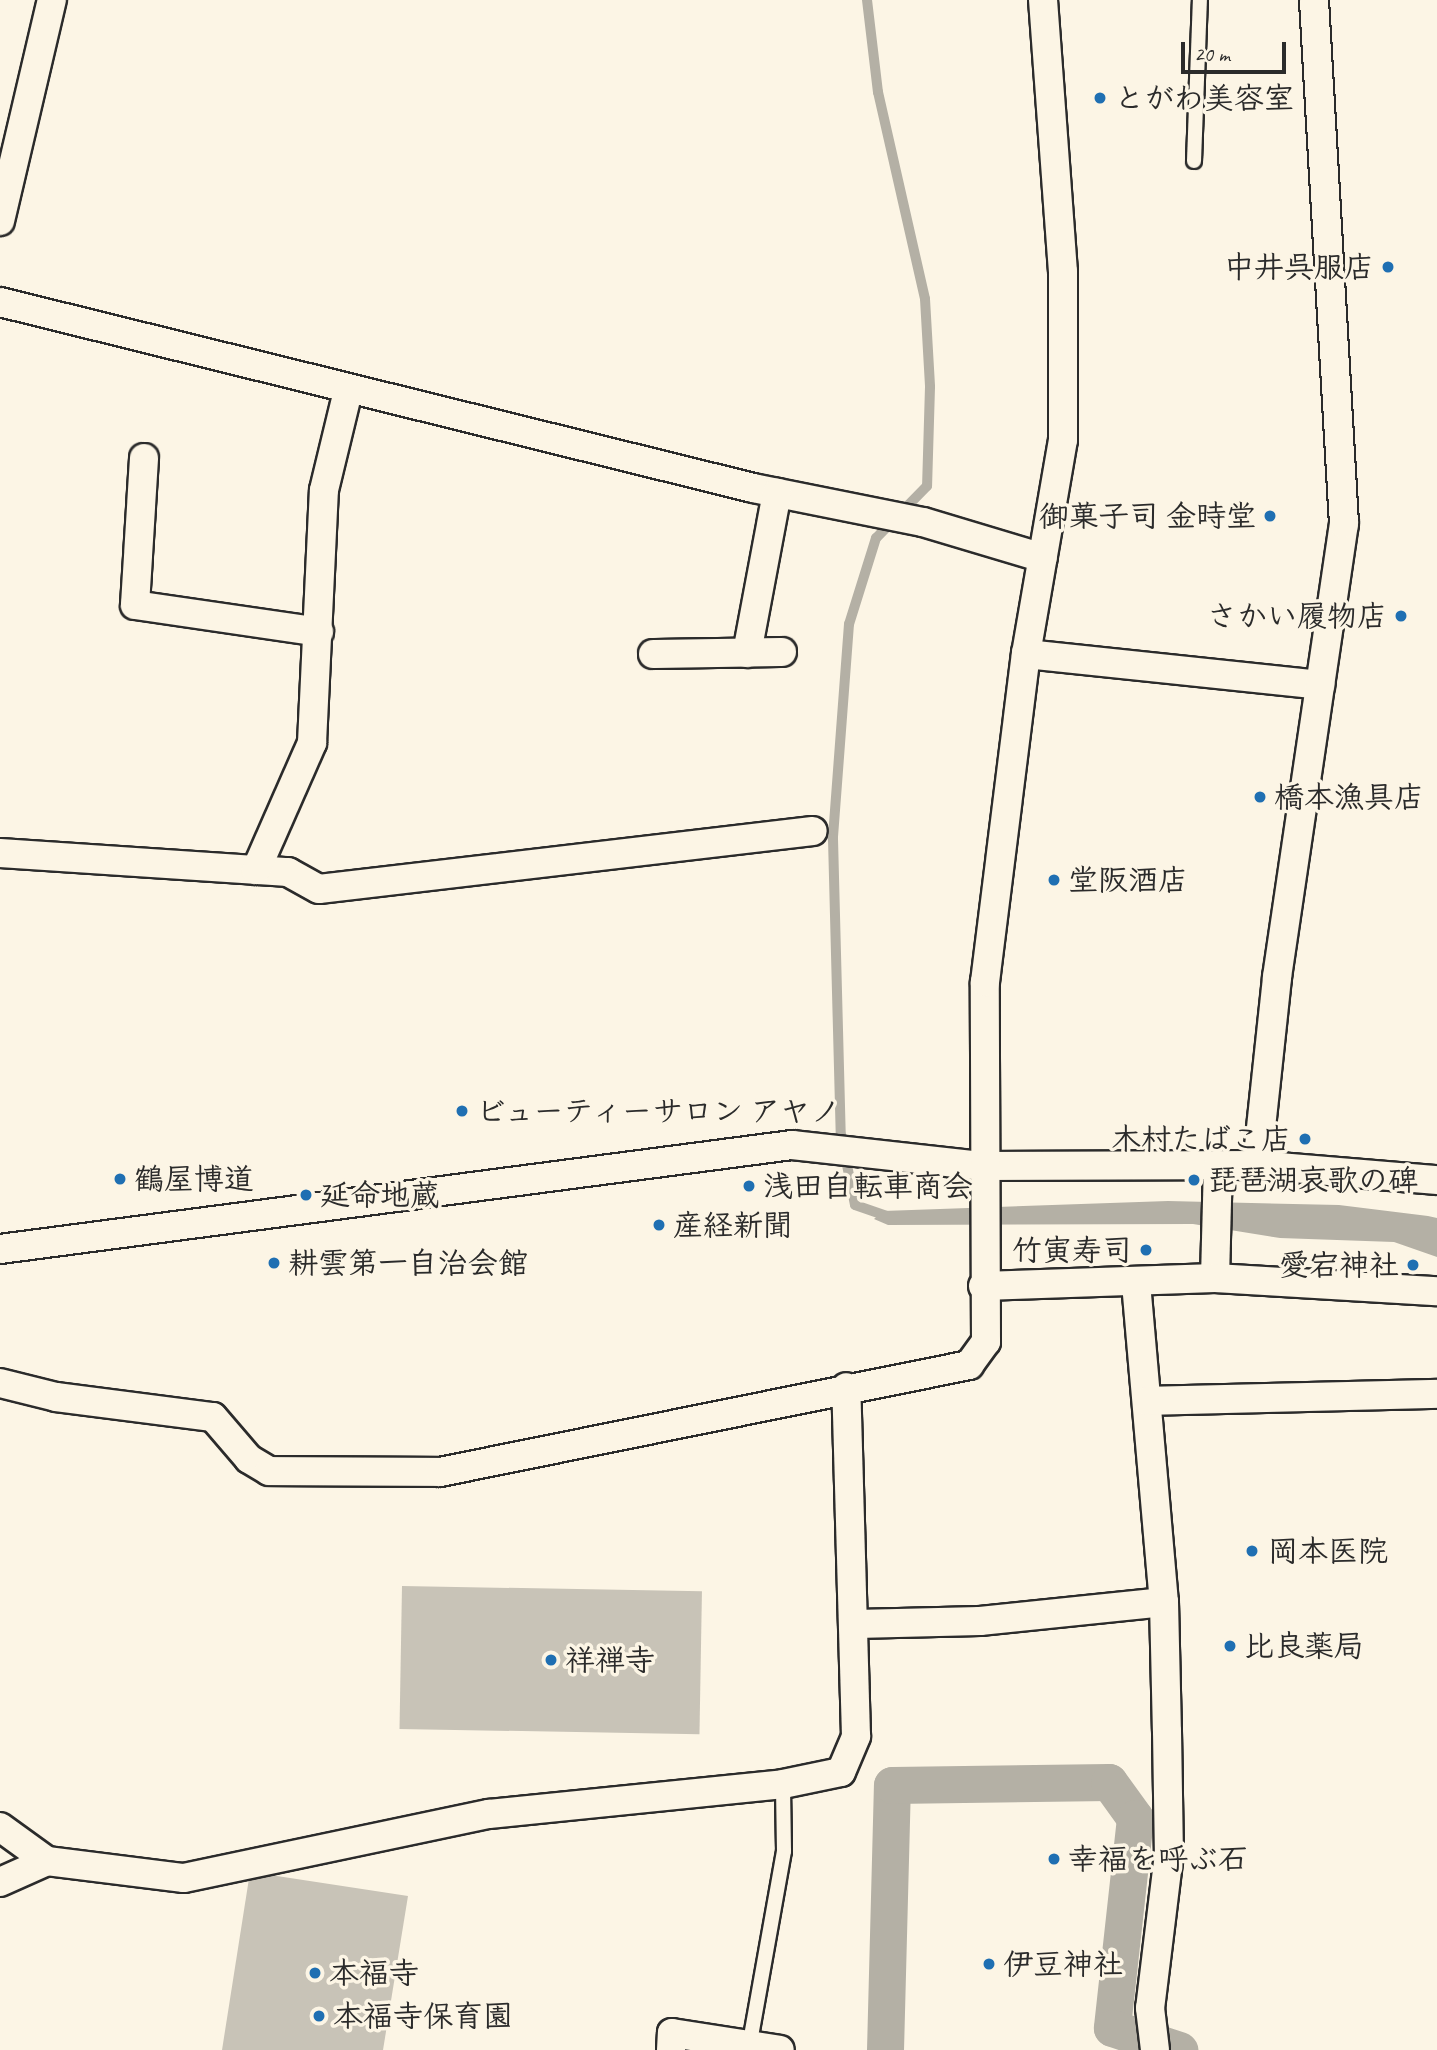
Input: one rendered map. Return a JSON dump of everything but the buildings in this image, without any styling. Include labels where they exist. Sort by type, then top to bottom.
[{"type":"street","points":[[0,221],[52,0]]},
{"type":"street","points":[[0,1383],[56,1397],[213,1417],[249,1459],[270,1471],[440,1472],[846,1387],[969,1365],[986,1342],[981,1237],[985,982],[1026,654],[1063,440],[1066,352],[1043,0]]},
{"type":"street","points":[[1257,1165],[1277,977],[1344,524],[1314,0]]},
{"type":"street","points":[[0,302],[348,391],[777,493],[923,522],[1043,558]]},
{"type":"street","points":[[256,870],[312,743],[324,490],[348,391]]},
{"type":"street","points":[[144,458],[135,605],[319,632]]},
{"type":"street","points":[[747,653],[777,493]]},
{"type":"street","points":[[653,654],[782,652]]},
{"type":"street","points":[[1026,654],[1320,685]]},
{"type":"street","points":[[0,853],[200,871],[288,872],[319,889],[813,831]]},
{"type":"street","points":[[0,1249],[792,1145],[846,1151],[981,1178],[1218,1178],[1257,1165],[1437,1180]]},
{"type":"street","points":[[1215,1278],[1218,1178]]},
{"type":"street","points":[[983,1286],[1136,1283],[1215,1278],[1437,1291]]},
{"type":"street","points":[[1136,1283],[1164,1602],[1169,1854],[1150,2008],[1155,2050]]},
{"type":"street","points":[[0,1827],[47,1861],[184,1878],[489,1814],[783,1784],[841,1772],[856,1736],[856,1624],[846,1387]]},
{"type":"street","points":[[1147,1401],[1437,1394]]},
{"type":"street","points":[[856,1624],[980,1621],[1164,1602]]},
{"type":"street","points":[[0,1882],[47,1861]]},
{"type":"street","points":[[671,2050],[672,2033],[750,2042],[780,2050]]},
{"type":"lane","points":[[1194,161],[1200,0]]},
{"type":"lane","points":[[750,2042],[784,1851],[783,1784]]},
{"type":"shaded area","points":[[1168,1201],[1339,1205],[1428,1216],[1437,1218],[1437,1257],[1394,1242],[1280,1238],[1193,1224],[888,1225],[874,1219],[883,1211]]},
{"type":"waterway","points":[[867,0],[878,92],[925,299],[930,387],[927,486],[876,538],[849,624],[833,839],[841,1135],[855,1205],[892,1218]]},
{"type":"waterway","points":[[885,2050],[892,1785],[1109,1782],[1135,1818],[1112,2028],[1179,2050]]},
{"type":"place","name":"とがわ美容室","points":[[1100,98]]},
{"type":"place","name":"中井呉服店","points":[[1388,267]]},
{"type":"place","name":"御菓子司 金時堂","points":[[1270,516]]},
{"type":"place","name":"さかい履物店","points":[[1401,616]]},
{"type":"place","name":"橋本漁具店","points":[[1260,797]]},
{"type":"place","name":"堂阪酒店","points":[[1054,880]]},
{"type":"place","name":"ビューティーサロン アヤノ","points":[[462,1111]]},
{"type":"place","name":"木村たばこ店","points":[[1305,1139]]},
{"type":"place","name":"鶴屋博道","points":[[120,1179]]},
{"type":"place","name":"琵琶湖哀歌の碑","points":[[1194,1180]]},
{"type":"place","name":"浅田自転車商会","points":[[749,1186]]},
{"type":"place","name":"延命地蔵","points":[[306,1195]]},
{"type":"place","name":"産経新聞","points":[[659,1225]]},
{"type":"place","name":"竹寅寿司","points":[[1146,1250]]},
{"type":"place","name":"耕雲第一自治会館","points":[[274,1263]]},
{"type":"place","name":"愛宕神社","points":[[1413,1265]]},
{"type":"place","name":"岡本医院","points":[[1252,1551]]},
{"type":"place","name":"比良薬局","points":[[1230,1646]]},
{"type":"place","name":"祥禅寺","points":[[551,1660]]},
{"type":"place","name":"幸福を呼ぶ石","points":[[1054,1859]]},
{"type":"place","name":"伊豆神社","points":[[989,1964]]},
{"type":"place","name":"本福寺","points":[[315,1973]]},
{"type":"place","name":"本福寺保育園","points":[[319,2016]]}]
